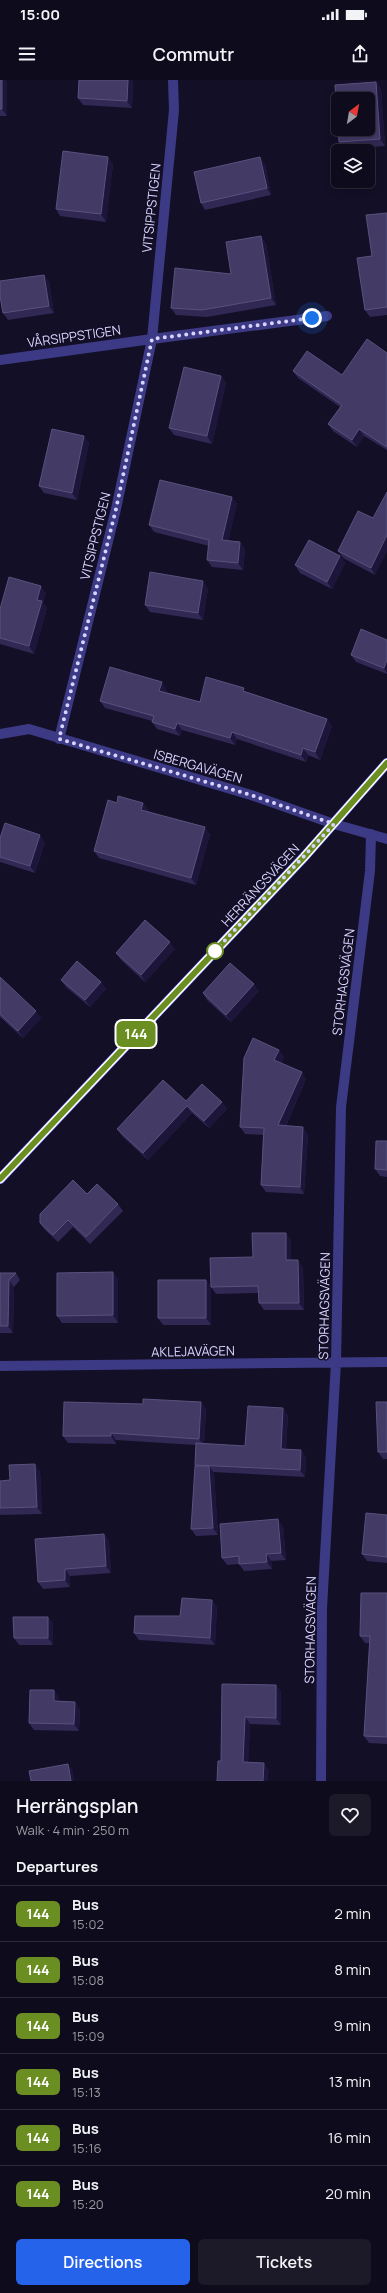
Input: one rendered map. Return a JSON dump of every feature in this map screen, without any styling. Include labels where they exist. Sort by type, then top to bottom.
[{"type":"street","name":"VITSIPPSTIGEN","points":[[59,739],[116,509],[152,339],[174,110],[172,80]]},
{"type":"street","points":[[152,339],[327,316]]},
{"type":"street","name":"VÅRSIPPSTIGEN","points":[[0,360],[152,339]]},
{"type":"street","name":"ISBERGAVÄGEN","points":[[0,734],[29,729],[251,795],[334,824],[387,839]]},
{"type":"street","name":"HERRÄNGSVÄGEN","points":[[0,1179],[334,824],[387,762]]},
{"type":"street","name":"STORHAGSVÄGEN","points":[[321,1781],[322,1608],[336,1362],[341,1107],[370,871],[371,834]]},
{"type":"street","name":"AKLEJAVÄGEN","points":[[0,1366],[387,1362]]},
{"type":"building","points":[[0,80],[2,80],[2,109],[0,109]]},
{"type":"building","points":[[79,80],[128,80],[127,101],[78,98]]},
{"type":"building","points":[[376,82],[380,139],[339,142],[339,136],[375,136],[375,92],[335,92],[335,85]]},
{"type":"building","points":[[63,151],[108,157],[101,214],[56,209]]},
{"type":"building","points":[[260,157],[267,188],[201,203],[194,172]]},
{"type":"building","points":[[387,213],[387,307],[365,310],[357,258],[372,256],[366,215]]},
{"type":"building","points":[[261,236],[271,298],[202,310],[171,308],[175,268],[231,274],[226,242]]},
{"type":"building","points":[[44,275],[49,306],[3,313],[0,296],[0,281]]},
{"type":"building","points":[[367,339],[387,353],[387,447],[359,429],[352,440],[328,424],[342,405],[293,371],[307,351],[342,375]]},
{"type":"building","points":[[184,367],[221,376],[207,436],[169,428]]},
{"type":"building","points":[[52,429],[84,436],[72,493],[39,486]]},
{"type":"building","points":[[160,480],[232,497],[222,540],[240,542],[238,563],[207,560],[209,540],[149,525]]},
{"type":"building","points":[[387,492],[387,535],[371,568],[338,551],[358,511],[373,518]]},
{"type":"building","points":[[309,540],[340,556],[327,582],[295,565]]},
{"type":"building","points":[[150,572],[203,581],[198,613],[145,605]]},
{"type":"building","points":[[9,577],[41,586],[37,600],[42,601],[29,646],[0,638],[0,609]]},
{"type":"building","points":[[361,629],[387,640],[387,660],[384,668],[351,655]]},
{"type":"building","points":[[110,667],[162,682],[159,691],[200,702],[206,677],[244,688],[243,691],[327,719],[315,752],[303,748],[301,755],[232,732],[230,738],[177,723],[175,729],[152,722],[154,716],[100,701]]},
{"type":"building","points":[[118,796],[143,803],[141,810],[205,827],[191,878],[94,851],[108,800],[117,803]]},
{"type":"building","points":[[5,823],[40,835],[30,866],[0,857],[0,838]]},
{"type":"building","points":[[145,920],[170,942],[141,975],[116,953]]},
{"type":"building","points":[[77,961],[101,982],[85,1000],[61,980]]},
{"type":"building","points":[[230,963],[254,984],[226,1015],[203,993]]},
{"type":"building","points":[[0,977],[36,1011],[18,1031],[0,1014]]},
{"type":"building","points":[[253,1038],[279,1050],[274,1060],[302,1072],[278,1125],[303,1127],[300,1187],[261,1185],[264,1128],[240,1127],[244,1058]]},
{"type":"building","points":[[163,1080],[186,1101],[202,1084],[222,1102],[204,1121],[187,1106],[143,1153],[117,1129]]},
{"type":"building","points":[[376,1141],[387,1141],[387,1170],[375,1169]]},
{"type":"building","points":[[73,1180],[87,1194],[97,1184],[118,1204],[86,1237],[68,1220],[53,1235],[40,1223],[40,1214]]},
{"type":"building","points":[[252,1233],[286,1233],[286,1260],[298,1260],[299,1303],[259,1303],[258,1286],[211,1287],[210,1258],[253,1257]]},
{"type":"building","points":[[113,1272],[113,1315],[57,1316],[57,1273]]},
{"type":"building","points":[[0,1273],[16,1273],[9,1280],[8,1326],[0,1326]]},
{"type":"building","points":[[158,1280],[206,1280],[206,1318],[158,1318]]},
{"type":"building","points":[[143,1399],[201,1402],[199,1439],[111,1433],[111,1436],[63,1436],[64,1402],[143,1404]]},
{"type":"building","points":[[376,1402],[387,1402],[387,1452],[378,1452]]},
{"type":"building","points":[[248,1406],[283,1408],[281,1449],[301,1450],[300,1470],[195,1465],[196,1443],[245,1446]]},
{"type":"building","points":[[35,1464],[37,1507],[0,1508],[0,1481],[10,1480],[9,1465]]},
{"type":"building","points":[[195,1466],[209,1466],[213,1528],[191,1529]]},
{"type":"building","points":[[366,1513],[387,1515],[387,1557],[362,1554]]},
{"type":"building","points":[[278,1519],[281,1553],[266,1554],[267,1562],[239,1564],[239,1556],[222,1558],[220,1524]]},
{"type":"building","points":[[104,1534],[106,1566],[65,1569],[65,1580],[38,1582],[35,1539]]},
{"type":"building","points":[[361,1593],[387,1593],[387,1737],[364,1736],[370,1636],[360,1636]]},
{"type":"building","points":[[182,1598],[212,1600],[210,1638],[134,1633],[135,1616],[180,1616]]},
{"type":"building","points":[[13,1617],[48,1617],[48,1638],[14,1638]]},
{"type":"building","points":[[222,1684],[276,1685],[276,1718],[245,1717],[243,1762],[264,1763],[263,1781],[217,1781],[218,1761],[221,1761]]},
{"type":"building","points":[[30,1690],[54,1690],[54,1701],[75,1702],[74,1724],[29,1723]]},
{"type":"building","points":[[68,1764],[71,1781],[31,1781],[29,1771]]},
{"type":"bus line","name":"144","points":[[0,1179],[304,857],[387,763]]},
{"type":"route","points":[[215,951],[334,824],[251,795],[59,739],[116,509],[152,339],[312,318]]}]
